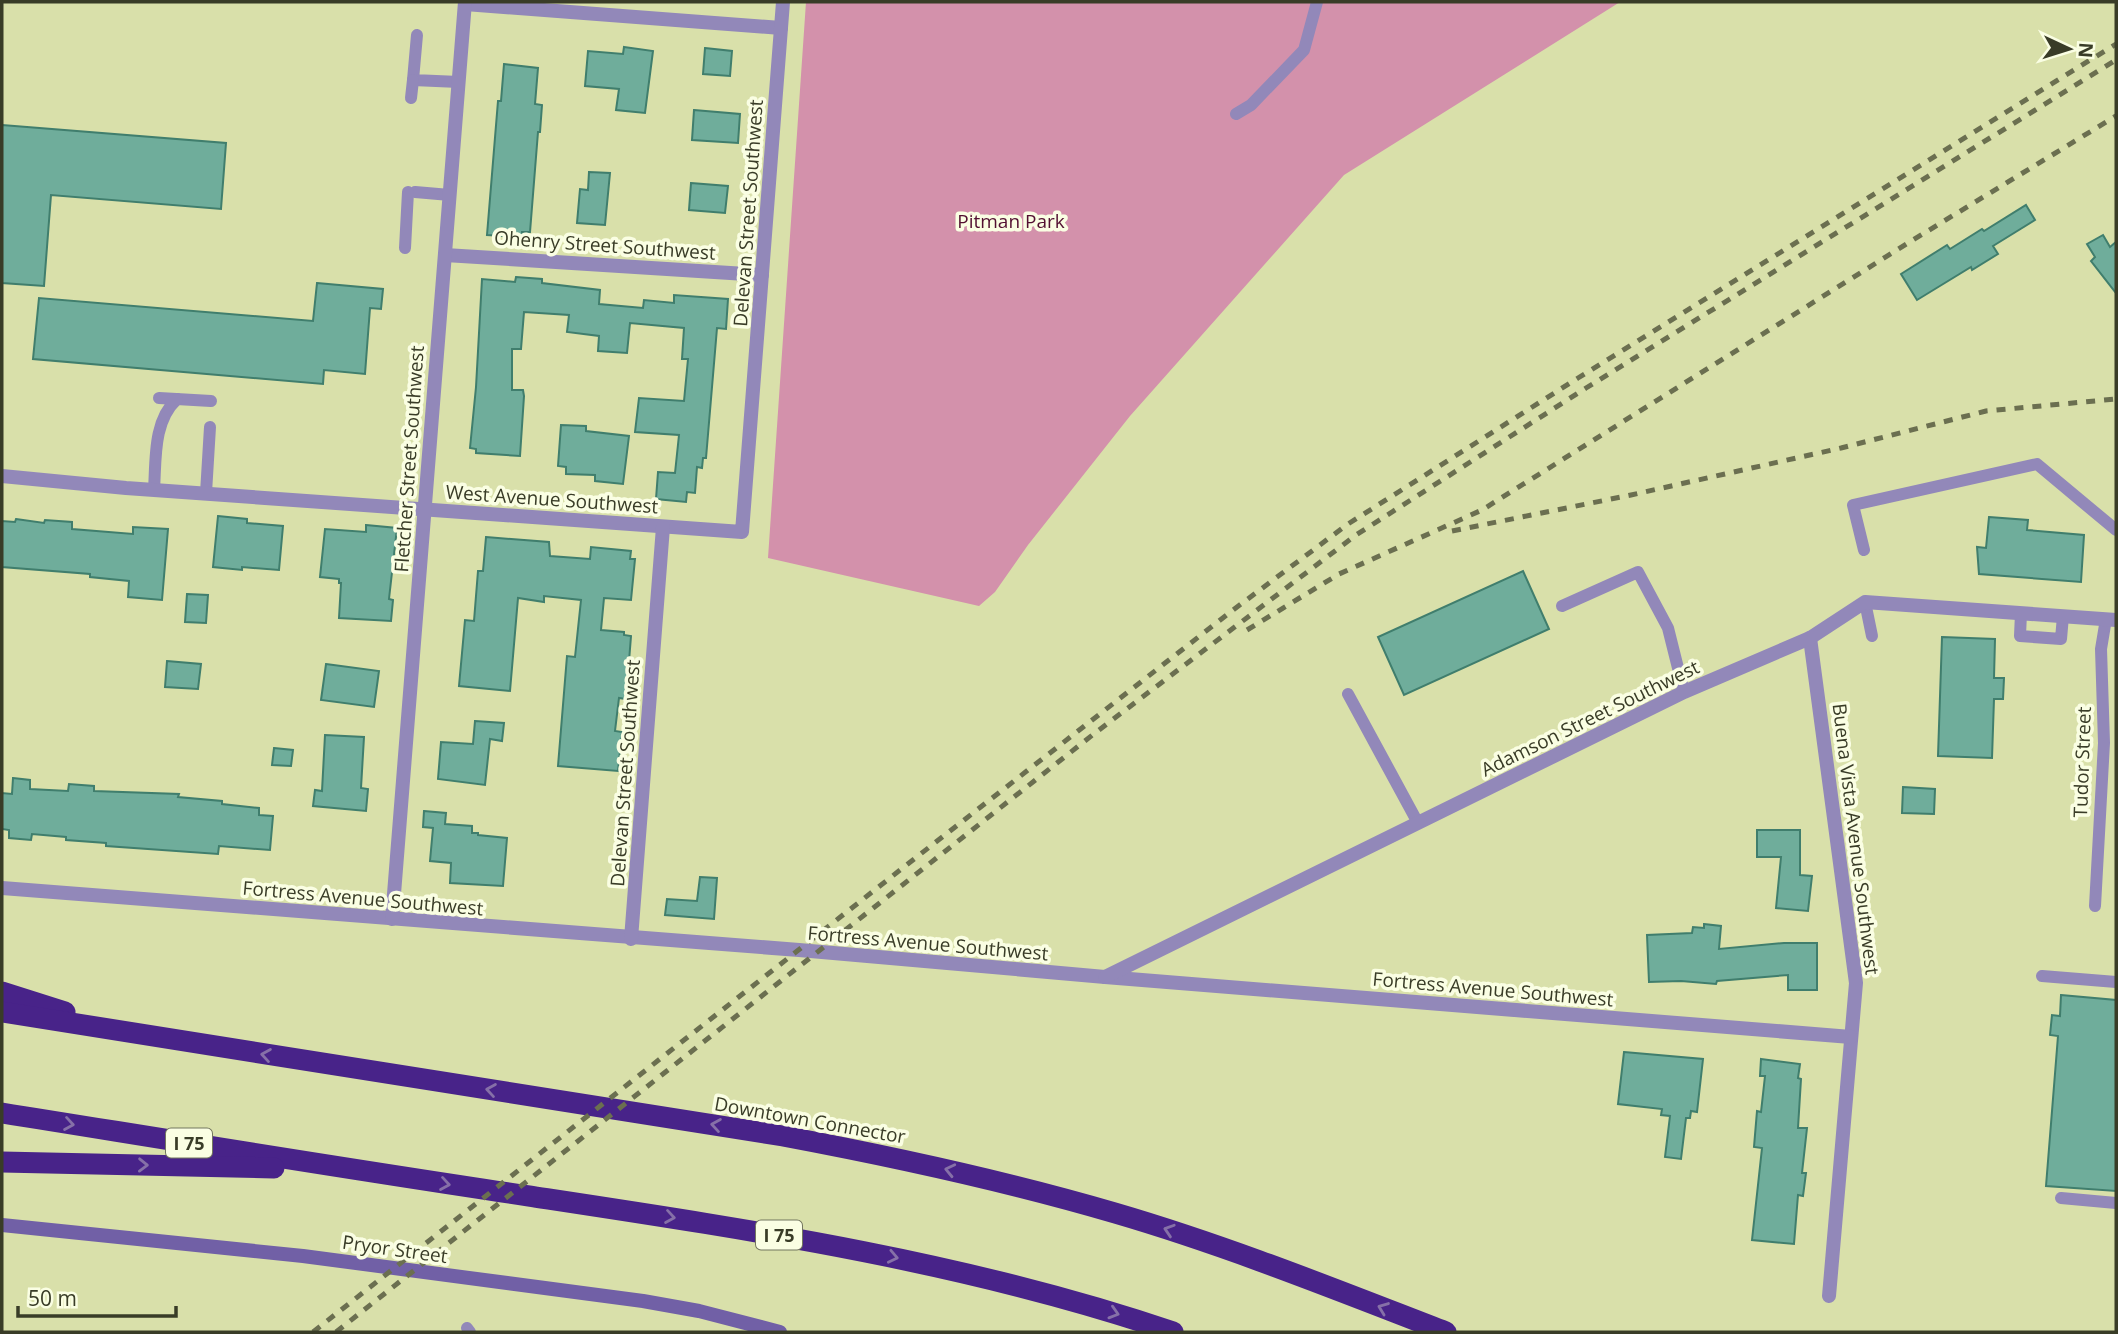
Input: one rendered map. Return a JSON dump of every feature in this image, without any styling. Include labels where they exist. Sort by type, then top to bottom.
[{"type":"highway","points":[[2,992],[144,1036]]},
{"type":"highway","points":[[2,1012],[144,1036]]},
{"type":"highway","name":"Downtown Connector","points":[[144,1036],[783,1136],[982,1177],[1118,1214],[1275,1266],[1446,1332]]},
{"type":"highway","name":"I 75","points":[[2,1114],[377,1174],[743,1228],[944,1268],[1051,1294],[1173,1332]]},
{"type":"highway","points":[[2,1162],[292,1168],[377,1174]]},
{"type":"main road","name":"Pryor Street","points":[[2,1225],[303,1256],[629,1300],[699,1311],[780,1332]]},
{"type":"street","name":"Delevan Street Southwest","points":[[750,427],[783,2]]},
{"type":"street","points":[[465,3],[781,28]]},
{"type":"street","name":"Fletcher Street Southwest","points":[[392,919],[465,3]]},
{"type":"street","name":"Ohenry Street Southwest","points":[[445,254],[762,275]]},
{"type":"street","name":"West Avenue Southwest","points":[[2,476],[153,490],[742,532],[750,427]]},
{"type":"street","name":"Delevan Street Southwest","points":[[631,939],[663,527]]},
{"type":"street","points":[[1865,601],[2111,620]]},
{"type":"street","name":"Adamson Street Southwest","points":[[1105,978],[1684,692],[1810,638],[1865,601]]},
{"type":"street","name":"Buena Vista Avenue Southwest","points":[[1810,638],[1856,983],[1829,1296]]},
{"type":"street","name":"Fortress Avenue Southwest","points":[[2,888],[799,950],[1105,978],[1851,1037]]},
{"type":"lane","points":[[1236,114],[1251,105],[1304,50],[1317,2]]},
{"type":"lane","points":[[411,98],[417,35]]},
{"type":"lane","points":[[412,80],[458,82]]},
{"type":"lane","points":[[405,248],[411,192],[450,195]]},
{"type":"lane","points":[[159,398],[211,401]]},
{"type":"lane","points":[[153,490],[160,427],[168,407],[177,399]]},
{"type":"lane","points":[[206,494],[210,427]]},
{"type":"lane","points":[[1864,550],[1853,505],[2037,464],[2116,530]]},
{"type":"lane","points":[[1562,606],[1638,572],[1668,628],[1684,692]]},
{"type":"lane","points":[[1865,601],[1872,636]]},
{"type":"lane","points":[[2021,613],[2020,636],[2047,638],[2061,639],[2063,616]]},
{"type":"lane","name":"Tudor Street","points":[[2095,906],[2104,744],[2101,649],[2111,620]]},
{"type":"lane","points":[[1348,694],[1418,823]]},
{"type":"lane","points":[[2042,976],[2116,982]]},
{"type":"lane","points":[[2061,1198],[2116,1203]]},
{"type":"green space","name":"Pitman Park","points":[[806,2],[1620,2],[1344,175],[1130,416],[1028,545],[995,592],[979,606],[768,558]]},
{"type":"building","points":[[624,47],[653,51],[645,113],[616,110],[619,89],[585,86],[588,51],[623,54]]},
{"type":"building","points":[[705,48],[732,51],[730,76],[703,74]]},
{"type":"building","points":[[504,64],[538,68],[535,104],[542,105],[530,232],[522,232],[522,237],[487,235],[498,101],[501,101]]},
{"type":"building","points":[[694,110],[740,114],[738,143],[692,140]]},
{"type":"building","points":[[2,125],[226,143],[221,209],[51,195],[44,286],[2,283]]},
{"type":"building","points":[[589,172],[610,173],[605,225],[577,223],[580,189],[588,190]]},
{"type":"building","points":[[691,183],[728,186],[725,213],[689,210]]},
{"type":"building","points":[[2026,205],[2035,220],[1993,246],[1998,254],[1917,300],[1901,274],[1947,245],[1950,249]]},
{"type":"building","points":[[2103,235],[2110,247],[2116,242],[2116,293],[2091,261],[2095,257],[2087,244]]},
{"type":"building","points":[[516,277],[600,290],[599,304],[643,308],[644,300],[674,303],[674,295],[728,299],[726,329],[717,328],[706,458],[703,458],[702,468],[697,467],[695,493],[687,492],[686,502],[656,499],[658,472],[675,473],[679,435],[635,432],[639,398],[684,401],[688,359],[682,359],[684,328],[630,323],[627,353],[598,351],[599,336],[567,332],[569,315],[524,312],[521,349],[512,349],[512,390],[523,390],[524,396],[520,456],[476,453],[476,449],[470,448],[482,279],[515,282]]},
{"type":"building","points":[[317,283],[383,289],[381,309],[370,308],[365,374],[324,370],[323,384],[33,359],[39,298],[313,321]]},
{"type":"building","points":[[561,425],[586,426],[586,431],[629,436],[623,484],[595,481],[595,475],[566,474],[566,467],[558,466]]},
{"type":"building","points":[[218,516],[247,519],[247,523],[283,526],[279,570],[213,567]]},
{"type":"building","points":[[1989,517],[2028,520],[2027,530],[2084,535],[2081,582],[1979,574],[1977,547],[1986,548]]},
{"type":"building","points":[[16,519],[44,523],[45,520],[72,522],[72,529],[133,534],[133,527],[168,529],[162,600],[128,597],[129,581],[90,577],[90,574],[2,567],[2,521],[15,522]]},
{"type":"building","points":[[366,525],[397,528],[389,599],[393,600],[391,621],[339,618],[341,583],[339,579],[320,577],[325,529],[366,532]]},
{"type":"building","points":[[486,537],[549,542],[550,556],[590,559],[591,547],[631,551],[630,559],[635,559],[631,600],[604,598],[601,630],[624,632],[624,635],[631,636],[626,699],[619,698],[615,731],[622,732],[618,771],[558,766],[567,656],[575,657],[581,600],[544,596],[544,602],[518,598],[510,691],[459,686],[465,620],[474,621],[478,571],[483,571]]},
{"type":"building","points":[[1523,571],[1549,629],[1404,695],[1378,637]]},
{"type":"building","points":[[187,594],[208,595],[206,623],[185,622]]},
{"type":"building","points":[[1942,637],[1995,639],[1994,678],[2004,678],[2003,699],[1994,699],[1992,758],[1938,756]]},
{"type":"building","points":[[167,661],[201,664],[198,689],[165,687]]},
{"type":"building","points":[[326,664],[379,671],[374,707],[321,700]]},
{"type":"building","points":[[475,721],[504,723],[502,741],[490,739],[485,785],[438,779],[441,742],[473,744]]},
{"type":"building","points":[[325,735],[364,737],[361,788],[368,789],[366,811],[313,806],[315,790],[322,791]]},
{"type":"building","points":[[274,748],[293,750],[291,766],[272,765]]},
{"type":"building","points":[[13,778],[30,780],[30,789],[68,791],[69,784],[94,786],[94,791],[179,794],[178,797],[259,808],[259,815],[273,816],[270,850],[219,846],[218,854],[106,846],[106,843],[32,834],[31,840],[9,838],[9,830],[2,829],[2,793],[12,794]]},
{"type":"building","points":[[1903,787],[1935,789],[1934,814],[1902,813]]},
{"type":"building","points":[[424,811],[446,813],[445,824],[472,826],[472,833],[478,835],[507,838],[503,886],[450,883],[451,863],[430,861],[433,828],[423,827]]},
{"type":"building","points":[[1757,830],[1800,830],[1800,875],[1812,876],[1808,911],[1776,908],[1781,857],[1757,857]]},
{"type":"building","points":[[700,877],[717,878],[714,919],[665,915],[667,899],[697,901]]},
{"type":"building","points":[[1704,924],[1721,926],[1719,949],[1817,943],[1817,990],[1788,990],[1788,975],[1717,981],[1716,984],[1649,982],[1647,935],[1692,933],[1693,927],[1704,928]]},
{"type":"building","points":[[2061,995],[2116,1000],[2116,1191],[2046,1186],[2058,1036],[2050,1035],[2052,1015],[2060,1016]]},
{"type":"building","points":[[1624,1052],[1703,1059],[1697,1112],[1691,1111],[1690,1118],[1686,1118],[1681,1159],[1665,1157],[1670,1116],[1661,1115],[1662,1109],[1618,1104]]},
{"type":"building","points":[[1761,1059],[1800,1064],[1798,1128],[1807,1128],[1802,1173],[1806,1173],[1803,1196],[1798,1195],[1794,1244],[1752,1240],[1762,1148],[1754,1147],[1757,1111],[1761,1112],[1765,1076],[1760,1076]]},
{"type":"railway","points":[[313,1332],[1233,610],[1348,524],[2116,44]]},
{"type":"railway","points":[[336,1332],[1095,733],[1356,535],[1586,388],[2116,60]]},
{"type":"railway","points":[[1247,630],[1339,574],[1482,510],[2116,116]]},
{"type":"railway","points":[[1452,531],[1631,495],[1841,448],[1986,411],[2116,399]]}]
